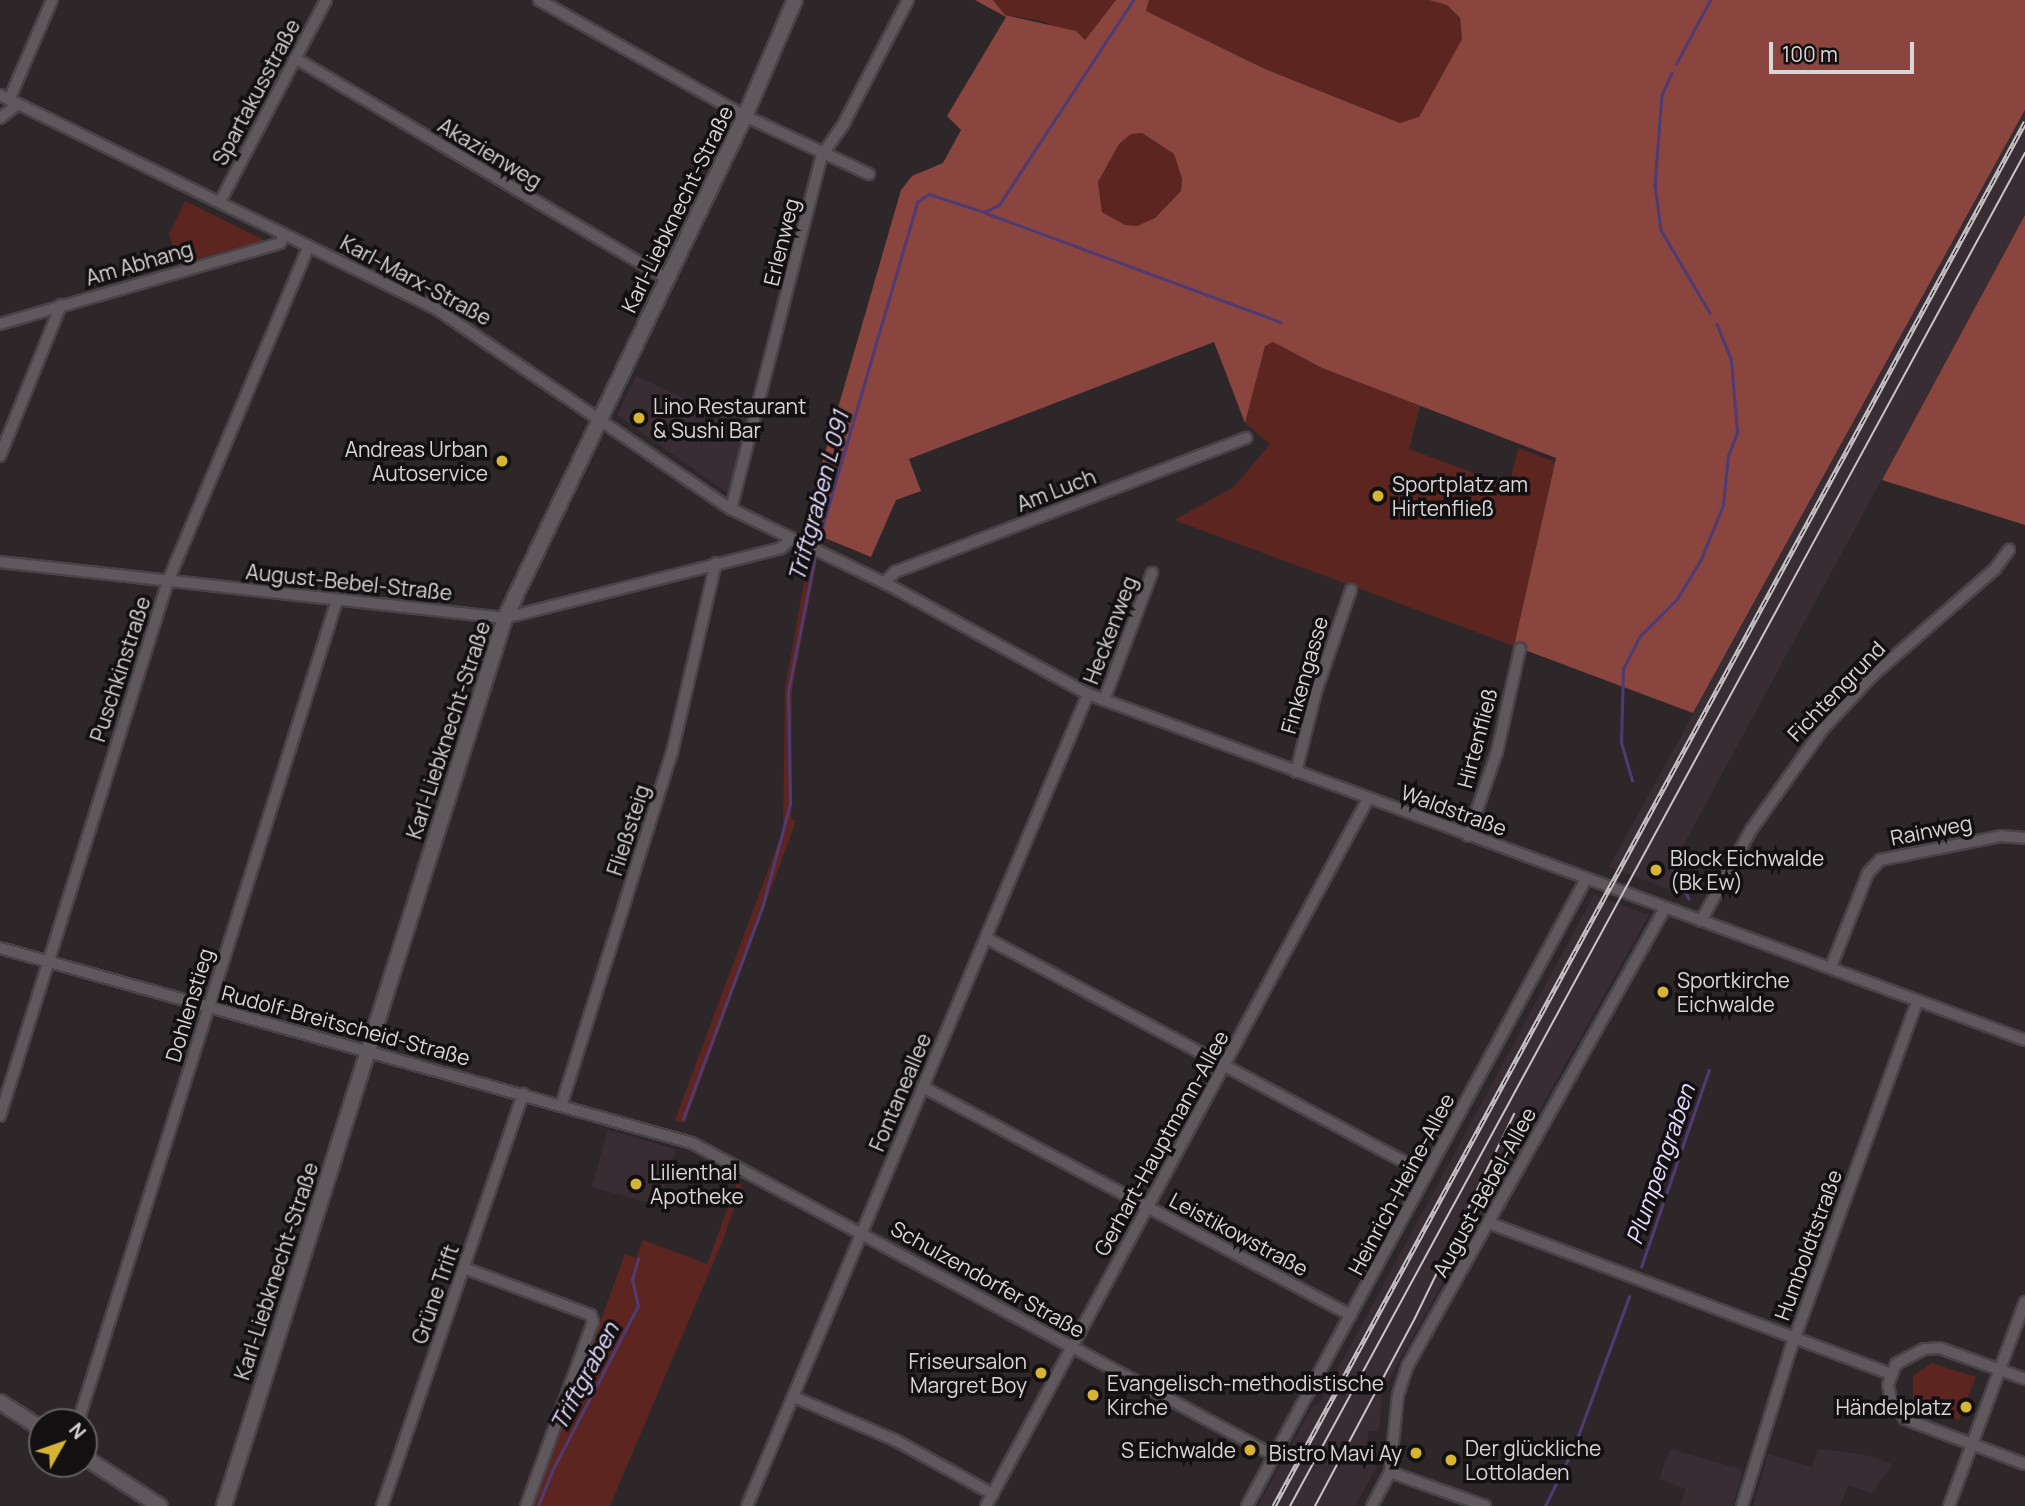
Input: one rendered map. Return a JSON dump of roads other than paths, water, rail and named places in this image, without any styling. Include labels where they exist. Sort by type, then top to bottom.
[{"type":"street","points":[[0,118],[52,0]]},
{"type":"street","name":"Spartakusstraße","points":[[220,202],[326,0]]},
{"type":"street","points":[[539,0],[746,116],[822,155],[869,174]]},
{"type":"street","points":[[561,12],[567,0]]},
{"type":"street","name":"Karl-Liebknecht-Straße","points":[[224,1506],[505,618],[746,116],[795,0]]},
{"type":"street","name":"Erlenweg","points":[[731,509],[822,155],[844,123],[908,0]]},
{"type":"street","name":"Akazienweg","points":[[295,58],[667,279]]},
{"type":"street","name":"Karl-Marx-Straße","points":[[9,100],[435,308],[731,509],[790,540]]},
{"type":"street","name":"Am Abhang","points":[[0,324],[279,243],[284,235]]},
{"type":"street","name":"Puschkinstraße","points":[[0,1116],[168,581],[309,246]]},
{"type":"street","points":[[0,456],[61,305]]},
{"type":"street","name":"Am Luch","points":[[884,583],[895,572],[1246,438]]},
{"type":"street","points":[[790,540],[884,583]]},
{"type":"street","name":"August-Bebel-Straße","points":[[0,562],[505,618],[781,548],[790,540]]},
{"type":"street","name":"Fichtengrund","points":[[1701,921],[1751,830],[1822,730],[1873,675],[1996,569],[2009,551]]},
{"type":"street","name":"Fließsteig","points":[[562,1103],[672,753],[716,564]]},
{"type":"street","name":"Heckenweg","points":[[1104,700],[1152,573]]},
{"type":"street","name":"Waldstraße","points":[[884,583],[1088,694],[2025,1040]]},
{"type":"street","name":"Finkengasse","points":[[1296,772],[1316,692],[1351,590]]},
{"type":"street","name":"Dohlenstieg","points":[[82,1408],[337,600]]},
{"type":"street","name":"Hirtenfließ","points":[[1468,836],[1497,752],[1520,649]]},
{"type":"street","name":"Fontaneallee","points":[[747,1506],[1088,694]]},
{"type":"street","name":"Gerhart-Hauptmann-Allee","points":[[986,1506],[1368,799]]},
{"type":"street","name":"Rainweg","points":[[1831,967],[1868,873],[1880,860],[2003,836],[2025,838]]},
{"type":"street","name":"Heinrich-Heine-Allee","points":[[1247,1506],[1586,879]]},
{"type":"street","name":"August-Bebel-Allee","points":[[1372,1506],[1390,1472],[1402,1379],[1665,908]]},
{"type":"street","points":[[986,938],[1427,1174]]},
{"type":"street","name":"Rudolf-Breitscheid-Straße","points":[[0,948],[562,1103],[681,1139]]},
{"type":"street","name":"Humboldtstraße","points":[[1742,1506],[1795,1337],[1918,1000]]},
{"type":"street","name":"Leistikowstraße","points":[[923,1087],[1351,1316]]},
{"type":"street","name":"Grüne Trift","points":[[382,1506],[523,1093]]},
{"type":"street","name":"Schulzendorfer Straße","points":[[681,1139],[863,1233],[1275,1456]]},
{"type":"street","points":[[1489,1223],[1889,1373]]},
{"type":"street","points":[[464,1268],[591,1315],[593,1322],[526,1506]]},
{"type":"street","points":[[1949,1506],[2025,1302]]},
{"type":"street","points":[[2025,1380],[1940,1348],[1924,1349],[1905,1356],[1889,1373],[1891,1399],[1905,1419],[2025,1464]]},
{"type":"street","points":[[794,1397],[895,1440],[993,1494]]},
{"type":"street","points":[[0,1402],[28,1420]]},
{"type":"street","points":[[98,1466],[160,1506]]},
{"type":"street","points":[[1390,1472],[1485,1506]]},
{"type":"waterway","name":"Triftgraben L 091","points":[[817,545],[917,202],[929,194],[984,212],[999,205],[1133,0]]},
{"type":"waterway","name":"Plumpengraben","points":[[1676,64],[1710,0]]},
{"type":"waterway","name":"Plumpengraben","points":[[1672,73],[1662,95],[1655,185],[1661,230],[1710,313]]},
{"type":"waterway","points":[[986,213],[1281,322]]},
{"type":"waterway","name":"Plumpengraben","points":[[1632,781],[1621,742],[1623,669],[1640,636],[1677,599],[1701,559],[1723,505],[1728,456],[1737,432],[1731,360],[1717,325]]},
{"type":"waterway","name":"Triftgraben L 091","points":[[683,1119],[762,908],[790,804],[788,692],[816,552]]},
{"type":"waterway","name":"Plumpengraben","points":[[1671,866],[1689,898]]},
{"type":"waterway","name":"Plumpengraben","points":[[1641,1267],[1709,1070]]},
{"type":"waterway","name":"Triftgraben","points":[[538,1506],[552,1471],[638,1306],[632,1280],[638,1259]]},
{"type":"waterway","name":"Plumpengraben","points":[[1545,1506],[1574,1447],[1629,1297]]},
{"type":"tram line","points":[[1290,1506],[2025,153]]},
{"type":"tram line","points":[[1315,1506],[1415,1318],[1514,1114]]},
{"type":"railway","points":[[1274,1506],[2025,122]]},
{"type":"place","name":"Lino Restaurant & Sushi Bar","points":[[639,418]]},
{"type":"place","name":"Andreas Urban Autoservice","points":[[502,461]]},
{"type":"place","name":"Sportplatz am Hirtenfließ","points":[[1378,496]]},
{"type":"place","name":"Block Eichwalde (Bk Ew)","points":[[1656,870]]},
{"type":"place","name":"Sportkirche Eichwalde","points":[[1663,992]]},
{"type":"place","name":"Lilienthal Apotheke","points":[[636,1184]]},
{"type":"place","name":"Friseursalon Margret Boy","points":[[1041,1373]]},
{"type":"place","name":"Evangelisch-methodistische Kirche","points":[[1093,1395]]},
{"type":"place","name":"Händelplatz","points":[[1966,1407]]},
{"type":"place","name":"S Eichwalde","points":[[1250,1450]]},
{"type":"place","name":"Bistro Mavi Ay","points":[[1416,1453]]},
{"type":"place","name":"Der glückliche Lottoladen","points":[[1451,1460]]}]
